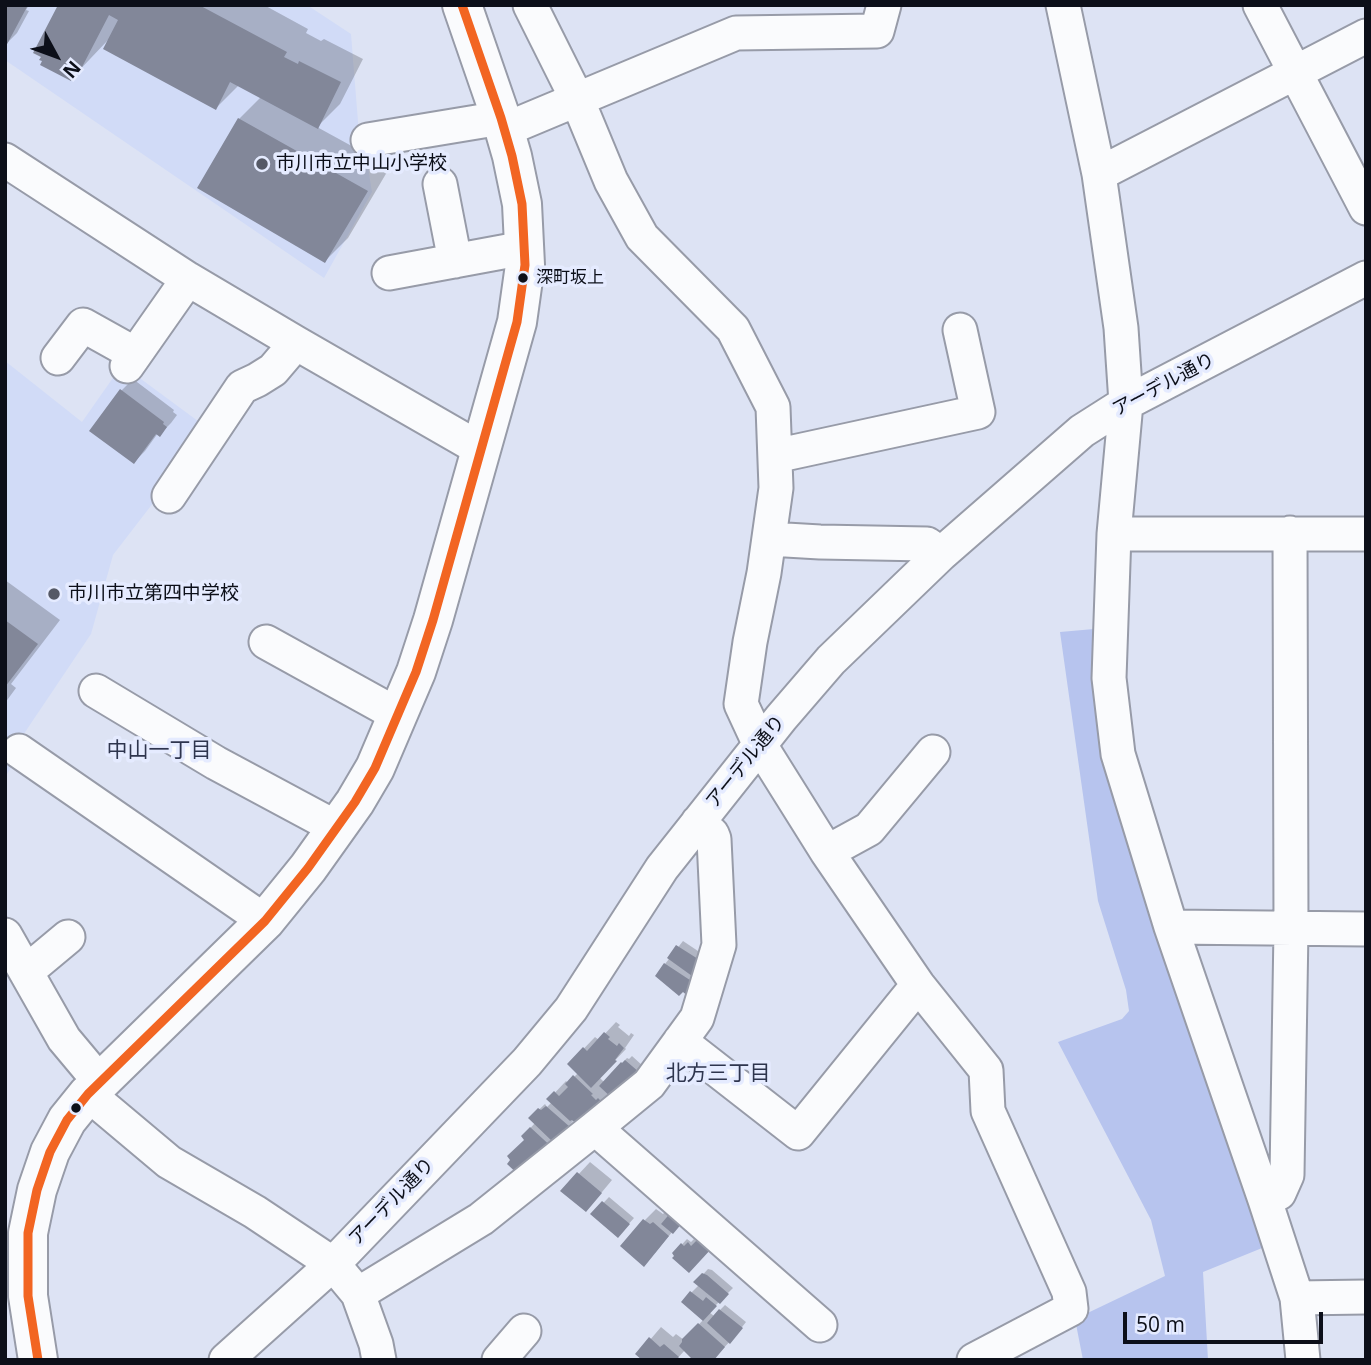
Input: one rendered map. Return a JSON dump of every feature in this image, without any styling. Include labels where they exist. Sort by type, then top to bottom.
[{"type":"main road","points":[[38,1360],[28,1296],[28,1233],[37,1190],[50,1152],[67,1120],[94,1088],[265,921],[308,868],[355,802],[375,768],[416,672],[429,633],[517,322],[525,265],[522,204],[512,156],[462,5]]},
{"type":"street","points":[[530,5],[577,99],[611,181],[642,237],[733,329],[773,407],[776,488],[741,704],[760,745],[827,852],[918,985],[986,1070],[988,1111],[1069,1292],[1071,1309],[974,1360]]},
{"type":"street","points":[[368,140],[503,124],[577,99],[736,33],[877,31],[884,5]]},
{"type":"street","points":[[1063,5],[1099,174],[1121,328],[1126,403],[1114,534],[1109,678],[1118,754],[1171,928],[1297,1298],[1303,1360]]},
{"type":"street","points":[[1260,5],[1366,208]]},
{"type":"street","points":[[1099,174],[1366,36]]},
{"type":"street","points":[[5,160],[188,278],[482,450]]},
{"type":"street","points":[[440,184],[455,261]]},
{"type":"street","points":[[388,273],[524,248]]},
{"type":"street","points":[[58,358],[83,325],[131,360],[188,278]]},
{"type":"street","name":"アーデル通り","points":[[226,1360],[333,1264],[527,1062],[571,1009],[662,868],[781,718],[831,660],[941,554],[1082,431],[1126,403],[1366,278]]},
{"type":"street","points":[[775,456],[978,412],[960,330]]},
{"type":"street","points":[[169,496],[242,387],[273,370],[296,343]]},
{"type":"street","points":[[1265,1200],[1279,1194],[1287,1175],[1291,928],[1290,533]]},
{"type":"street","points":[[1114,534],[1366,534]]},
{"type":"street","points":[[769,539],[927,544],[941,554]]},
{"type":"street","points":[[266,642],[398,715]]},
{"type":"street","points":[[96,691],[216,763],[324,821]]},
{"type":"street","points":[[19,751],[265,921]]},
{"type":"street","points":[[827,852],[869,829],[933,752]]},
{"type":"street","points":[[358,1294],[481,1219],[595,1128],[649,1084],[697,1018],[719,945],[714,839],[698,822]]},
{"type":"street","points":[[1171,928],[1366,929]]},
{"type":"street","points":[[5,935],[94,1088],[169,1162],[255,1212],[333,1264],[358,1294],[379,1360]]},
{"type":"street","points":[[26,972],[68,937]]},
{"type":"street","points":[[680,1041],[798,1133],[918,985]]},
{"type":"street","points":[[595,1128],[820,1325]]},
{"type":"street","points":[[1297,1298],[1366,1297]]},
{"type":"street","points":[[499,1360],[524,1331]]},
{"type":"shaded area","name":"市川市立中山小学校","points":[[5,5],[307,5],[351,34],[359,134],[363,135],[372,192],[324,278],[5,60]]},
{"type":"shaded area","name":"市川市立第四中学校","points":[[5,361],[82,422],[122,365],[206,427],[160,494],[113,555],[91,634],[11,753],[13,765],[5,777]]},
{"type":"shaded area","points":[[1094,629],[1123,813],[1267,1246],[1203,1272],[1208,1360],[1083,1360],[1075,1319],[1165,1276],[1151,1220],[1058,1042],[1122,1019],[1129,1011],[1126,990],[1098,901],[1060,632]]},
{"type":"building","points":[[5,5],[28,5],[5,48]]},
{"type":"building","points":[[58,5],[199,5],[287,52],[284,57],[298,64],[299,61],[341,82],[318,129],[230,82],[216,110],[103,49],[118,20],[109,15],[81,69],[77,68],[71,81],[40,65],[41,57],[33,53]]},
{"type":"building","points":[[238,118],[368,191],[325,263],[197,188]]},
{"type":"building","points":[[120,389],[167,427],[160,437],[156,434],[134,464],[89,431]]},
{"type":"building","points":[[5,620],[38,644],[5,687]]},
{"type":"building","points":[[676,945],[706,964],[699,981],[667,958]]},
{"type":"building","points":[[664,963],[699,986],[690,998],[683,992],[679,996],[655,976]]},
{"type":"building","points":[[604,1032],[610,1037],[608,1039],[624,1048],[615,1060],[617,1061],[591,1088],[567,1064],[583,1047],[587,1051]]},
{"type":"building","points":[[625,1060],[639,1072],[614,1100],[599,1086]]},
{"type":"building","points":[[573,1075],[596,1100],[598,1098],[607,1107],[581,1128],[546,1099],[554,1091],[559,1096],[568,1087],[565,1084]]},
{"type":"building","points":[[546,1106],[570,1127],[554,1143],[528,1118],[538,1108],[541,1110]]},
{"type":"building","points":[[530,1127],[555,1150],[523,1179],[507,1164],[510,1160],[507,1156],[524,1140],[521,1136]]},
{"type":"building","points":[[577,1172],[602,1193],[586,1212],[560,1191]]},
{"type":"building","points":[[602,1201],[630,1224],[618,1238],[590,1214]]},
{"type":"building","points":[[672,1211],[683,1222],[673,1234],[661,1224]]},
{"type":"building","points":[[643,1219],[650,1224],[653,1222],[669,1236],[644,1267],[620,1246]]},
{"type":"building","points":[[700,1237],[712,1248],[689,1273],[672,1258],[672,1253],[681,1243],[684,1246],[688,1242],[691,1246]]},
{"type":"building","points":[[702,1273],[729,1294],[720,1304],[693,1282]]},
{"type":"building","points":[[690,1291],[703,1301],[706,1297],[717,1306],[703,1321],[681,1302]]},
{"type":"building","points":[[719,1309],[743,1328],[730,1344],[707,1323]]},
{"type":"building","points":[[698,1323],[725,1347],[714,1360],[693,1360],[679,1346],[682,1339]]},
{"type":"building","points":[[649,1337],[660,1347],[664,1344],[679,1357],[676,1360],[642,1360],[635,1354]]},
{"type":"transit line","points":[[38,1360],[28,1296],[28,1233],[37,1190],[50,1152],[67,1120],[88,1094],[265,921],[308,868],[355,802],[375,768],[416,672],[433,620],[517,322],[525,265],[522,204],[512,156],[462,5]]},
{"type":"place","name":"市川市立中山小学校","points":[[262,164]]},
{"type":"place","name":"深町坂上","points":[[523,278]]},
{"type":"place","name":"市川市立第四中学校","points":[[54,594]]},
{"type":"district","name":"中山一丁目","points":[[159,751]]},
{"type":"district","name":"北方三丁目","points":[[718,1074]]}]
